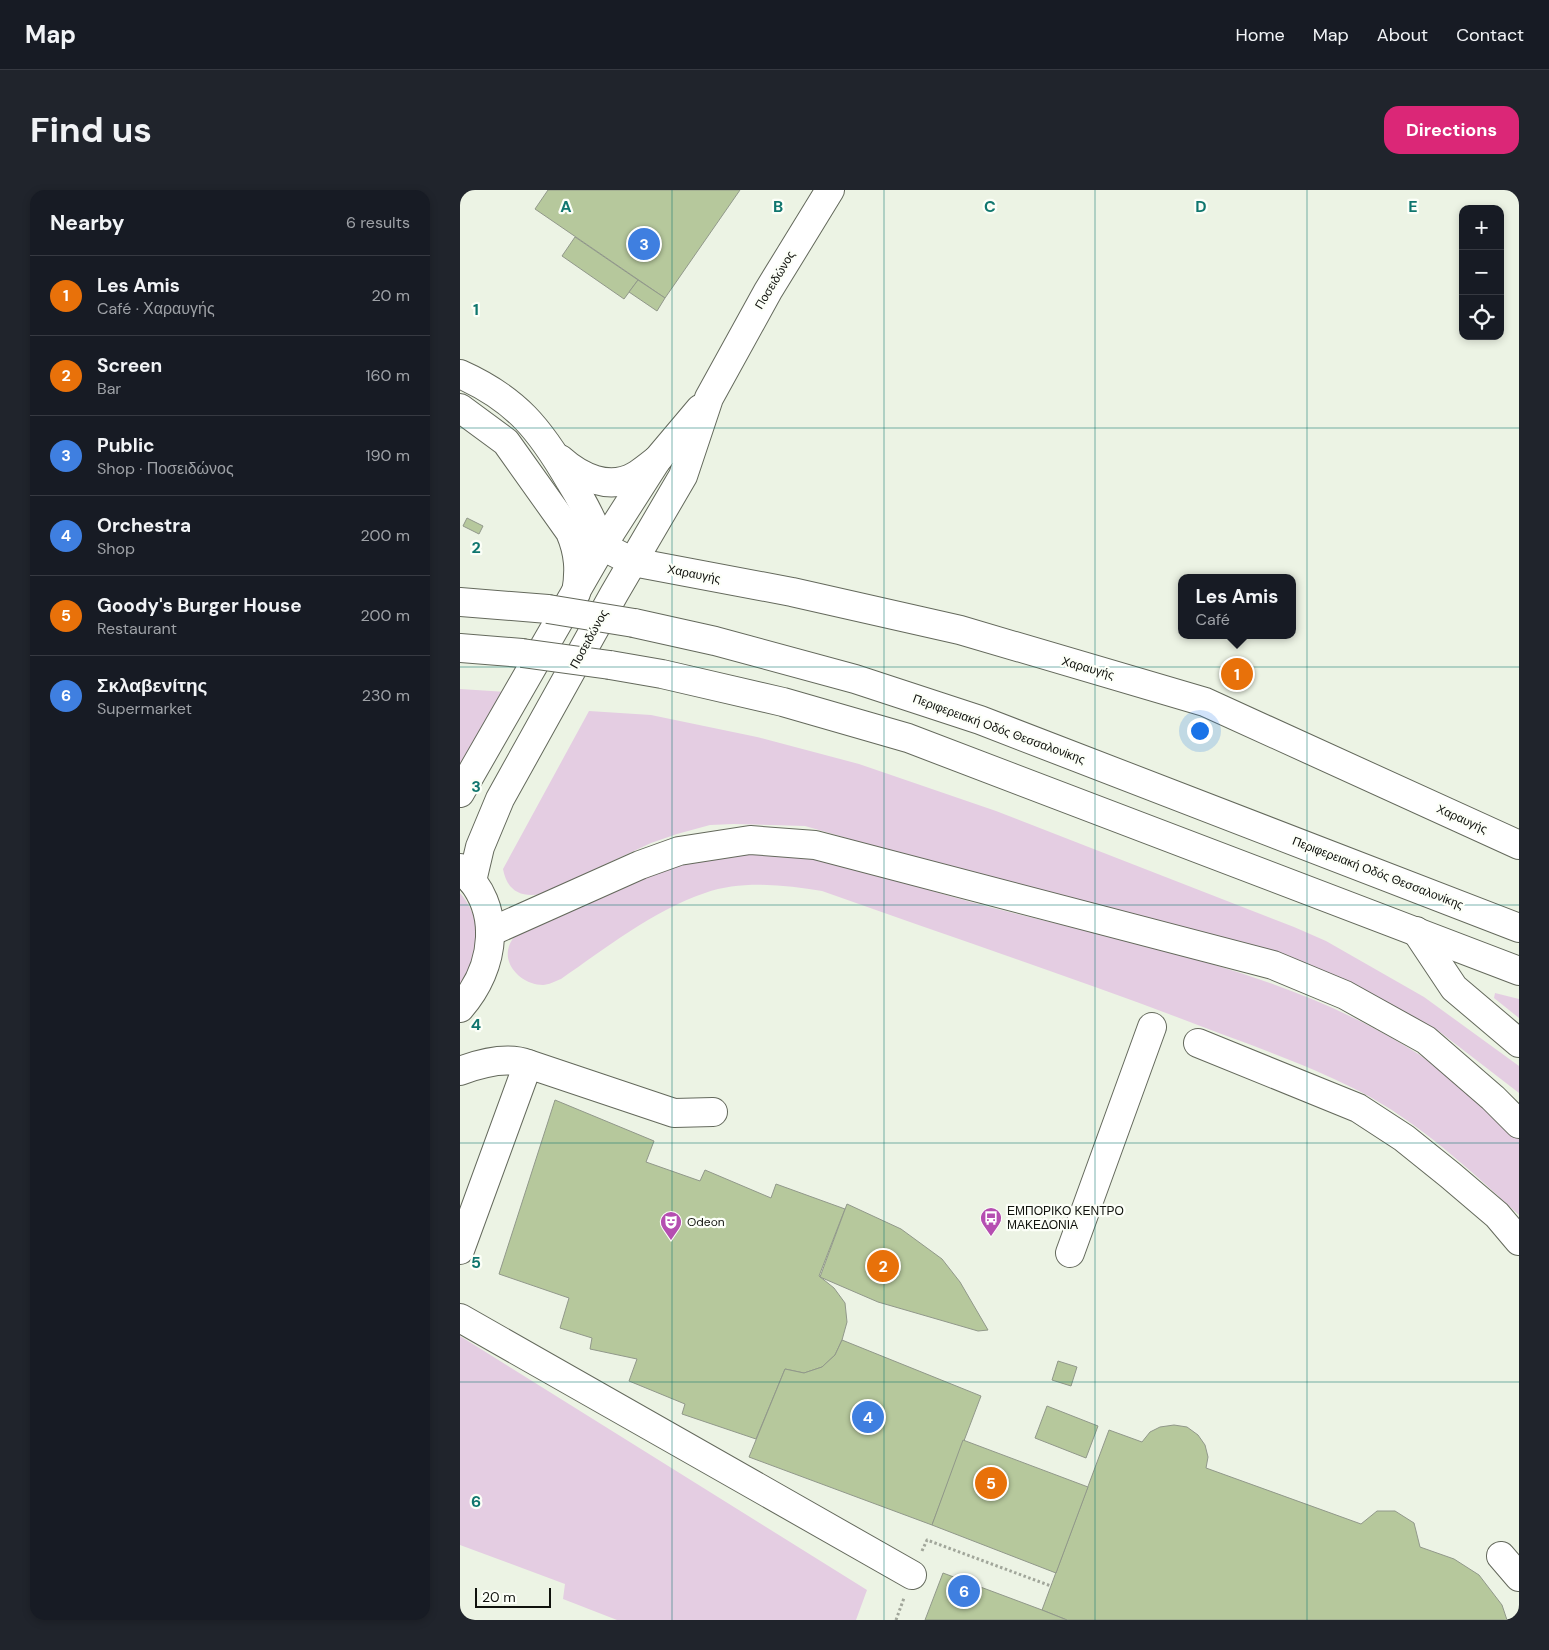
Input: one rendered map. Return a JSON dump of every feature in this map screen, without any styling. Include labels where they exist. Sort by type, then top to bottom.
[{"type":"main road","name":"Ποσειδώνος","points":[[466,875],[500,800],[683,476],[709,398],[768,291],[830,190]]},
{"type":"main road","points":[[460,374],[506,399],[532,423],[555,454],[593,520],[602,546]]},
{"type":"main road","name":"Ποσειδώνος","points":[[460,792],[602,546],[656,460],[709,398]]},
{"type":"main road","points":[[460,408],[482,422],[506,442],[570,532],[576,546],[579,563],[576,593]]},
{"type":"main road","points":[[555,454],[570,468],[584,476],[603,482],[618,482],[634,476],[656,460]]},
{"type":"main road","name":"Χαραυγής","points":[[570,532],[633,562],[792,592],[960,630],[1205,702],[1519,845]]},
{"type":"main road","name":"Περιφερειακή Οδός Θεσσαλονίκης","points":[[460,602],[548,609],[634,623],[791,661],[855,679],[971,717],[1519,928]]},
{"type":"main road","points":[[460,648],[522,653],[662,674],[775,700],[908,738],[1519,971]]},
{"type":"main road","points":[[490,932],[640,865],[679,851],[750,840],[815,845],[1273,965],[1345,995],[1426,1040],[1493,1098],[1519,1124]]},
{"type":"main road","points":[[460,1008],[484,974],[489,954],[490,932],[485,906],[466,875]]},
{"type":"main road","points":[[1459,905],[1519,912]]},
{"type":"main road","points":[[1416,931],[1454,988],[1519,1042]]},
{"type":"main road","points":[[1070,1253],[1152,1027]]},
{"type":"main road","points":[[1198,1043],[1358,1108],[1404,1138],[1450,1175],[1497,1215],[1519,1241]]},
{"type":"main road","points":[[460,1071],[477,1065],[510,1060],[528,1064],[674,1114],[713,1112]]},
{"type":"main road","points":[[460,1250],[528,1064]]},
{"type":"main road","points":[[460,1318],[912,1575]]},
{"type":"main road","points":[[1501,1556],[1519,1577]]},
{"type":"path","points":[[896,1620],[927,1540],[1051,1586]]},
{"type":"shaded area","points":[[460,689],[507,692],[460,776]]},
{"type":"shaded area","points":[[589,711],[651,715],[757,737],[859,764],[996,811],[1294,927],[1326,941],[1424,997],[1519,1066],[1519,1093],[1436,1029],[1356,986],[805,826],[710,825],[651,843],[542,894],[521,894],[508,883],[503,869]]},
{"type":"shaded area","points":[[712,851],[785,853],[845,866],[993,908],[1203,961],[1305,996],[1355,1018],[1433,1064],[1519,1136],[1519,1215],[1463,1164],[1423,1132],[1381,1103],[1338,1081],[1272,1053],[1137,1002],[822,891],[763,885],[734,886],[719,889],[685,901],[648,920],[561,979],[543,985],[535,984],[520,977],[514,971],[510,964],[508,948],[513,939],[523,929],[625,881]]},
{"type":"shaded area","points":[[460,893],[470,907],[476,925],[478,944],[475,962],[460,990]]},
{"type":"shaded area","points":[[1495,993],[1519,999],[1519,1018],[1494,998]]},
{"type":"shaded area","points":[[460,1336],[867,1590],[856,1620],[617,1620],[563,1599],[565,1584],[460,1545]]},
{"type":"building","points":[[548,190],[740,190],[665,298],[535,209]]},
{"type":"building","points":[[575,237],[638,280],[624,299],[562,256]]},
{"type":"building","points":[[638,280],[665,298],[657,311],[629,292]]},
{"type":"building","points":[[467,518],[483,526],[479,534],[463,526]]},
{"type":"building","name":"Odeon","points":[[555,1100],[654,1141],[646,1162],[700,1181],[705,1170],[771,1198],[776,1184],[845,1209],[819,1276],[834,1288],[845,1303],[847,1322],[842,1340],[835,1355],[822,1367],[804,1373],[785,1369],[756,1439],[682,1414],[685,1404],[629,1381],[637,1359],[590,1349],[592,1338],[560,1328],[569,1298],[499,1274]]},
{"type":"building","points":[[847,1204],[901,1229],[942,1259],[960,1282],[988,1330],[978,1331],[878,1302],[820,1277]]},
{"type":"building","points":[[842,1340],[981,1396],[932,1525],[749,1457],[785,1369],[804,1373],[822,1367],[835,1355]]},
{"type":"building","points":[[1058,1361],[1077,1367],[1071,1386],[1052,1380]]},
{"type":"building","points":[[1047,1406],[1098,1426],[1086,1458],[1035,1438]]},
{"type":"building","points":[[1174,1425],[1187,1427],[1198,1435],[1205,1445],[1208,1457],[1206,1468],[1361,1524],[1377,1511],[1395,1511],[1414,1523],[1420,1547],[1454,1559],[1479,1575],[1502,1605],[1507,1620],[1067,1620],[1042,1610],[1109,1430],[1142,1442],[1150,1432],[1160,1427]]},
{"type":"building","points":[[963,1440],[1088,1487],[1056,1573],[932,1525]]},
{"type":"building","points":[[943,1573],[1042,1610],[1067,1620],[925,1620]]},
{"type":"place","name":"Public","points":[[644,244]]},
{"type":"place","name":"Les Amis","points":[[1237,674]]},
{"type":"place","name":"ΕΜΠΟΡΙΚΟ ΚΕΝΤΡΟ ΜΑΚΕΔΟΝΙΑ","points":[[991,1237]]},
{"type":"place","name":"Odeon","points":[[671,1241]]},
{"type":"place","name":"Screen","points":[[883,1266]]},
{"type":"place","name":"Orchestra","points":[[868,1417]]},
{"type":"place","name":"Goody's Burger House","points":[[991,1483]]},
{"type":"place","name":"Σκλαβενίτης","points":[[964,1591]]}]
